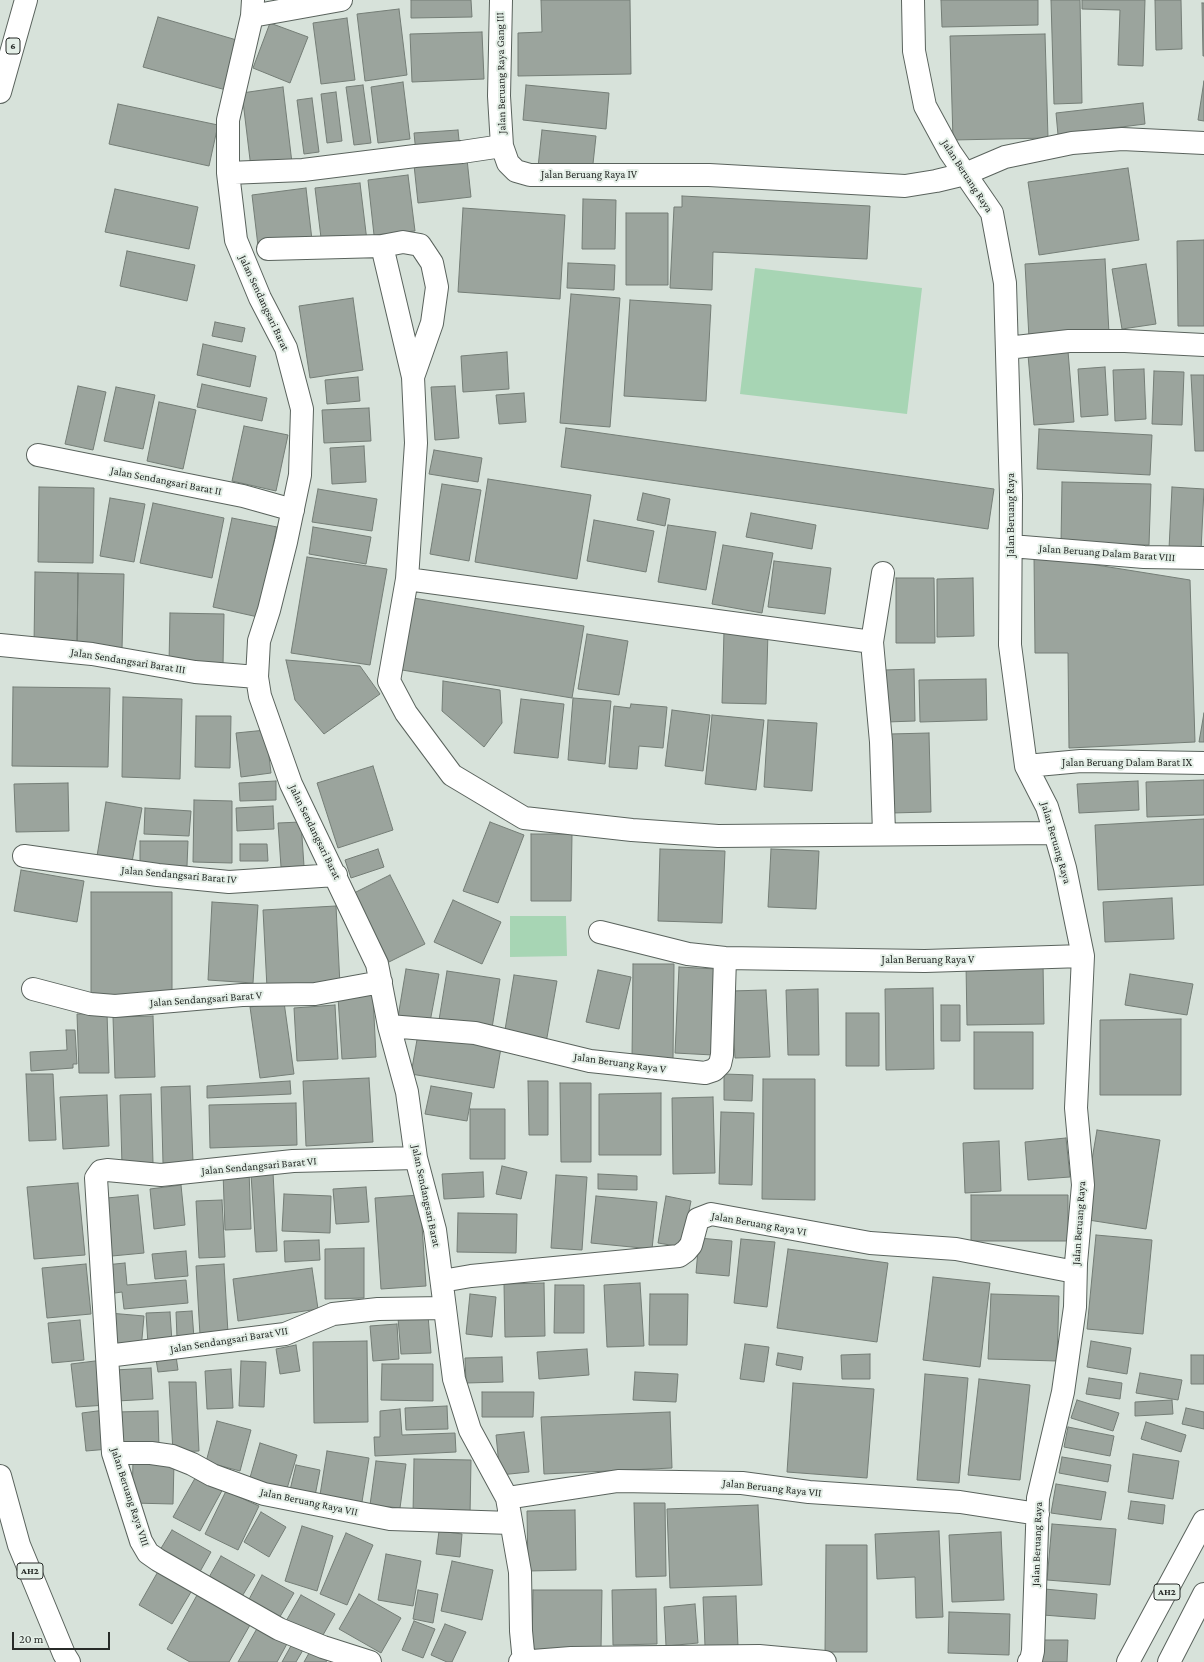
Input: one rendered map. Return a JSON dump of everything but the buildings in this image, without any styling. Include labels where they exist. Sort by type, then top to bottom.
[{"type":"main road","name":"6","points":[[0,92],[26,0]]},
{"type":"main road","points":[[252,8],[341,0]]},
{"type":"main road","name":"Jalan Beruang Raya Gang III","points":[[500,0],[499,96],[502,146]]},
{"type":"main road","name":"Jalan Beruang Raya","points":[[913,0],[914,51],[925,106],[950,152],[992,213],[1005,283],[1012,495],[1010,645],[1026,766],[1047,807],[1055,833],[1065,868],[1083,956],[1076,1108],[1083,1186],[1075,1272],[1075,1307],[1063,1392],[1038,1498],[1030,1661]]},
{"type":"main road","name":"Jalan Sendangsari Barat","points":[[252,8],[228,120],[228,173],[236,240],[260,298],[286,348],[302,409],[300,475],[269,610],[259,641],[257,677],[260,696],[291,784],[336,875],[377,964],[389,1026],[408,1092],[416,1158],[435,1230],[454,1379],[470,1430],[507,1498],[520,1572],[520,1631],[522,1662]]},
{"type":"main road","name":"Jalan Beruang Raya IV","points":[[502,146],[508,163],[516,171],[530,175],[709,175],[905,186],[936,182],[965,174],[1005,157],[1072,143],[1122,139],[1204,143]]},
{"type":"main road","points":[[228,173],[303,170],[502,146]]},
{"type":"main road","points":[[268,249],[382,246],[403,242],[420,245],[432,263],[437,287],[432,323],[413,377]]},
{"type":"main road","points":[[382,246],[413,377],[416,443],[407,578],[389,681],[406,713],[452,775],[524,818],[632,830],[718,836],[884,833],[1055,833]]},
{"type":"main road","points":[[1007,348],[1069,341],[1125,341],[1204,345]]},
{"type":"main road","name":"Jalan Sendangsari Barat II","points":[[38,455],[243,496],[293,510]]},
{"type":"main road","name":"Jalan Beruang Dalam Barat VIII","points":[[1011,546],[1144,557],[1204,558]]},
{"type":"main road","points":[[884,573],[872,642],[881,742],[884,833]]},
{"type":"main road","points":[[407,578],[872,642]]},
{"type":"main road","name":"Jalan Sendangsari Barat III","points":[[0,645],[92,654],[195,672],[257,677]]},
{"type":"main road","name":"Jalan Beruang Dalam Barat IX","points":[[1026,766],[1081,761],[1204,763]]},
{"type":"main road","name":"Jalan Sendangsari Barat IV","points":[[24,856],[158,876],[228,882],[336,875]]},
{"type":"main road","name":"Jalan Beruang Raya V","points":[[600,932],[688,954],[725,958],[925,961],[1083,956]]},
{"type":"main road","name":"Jalan Beruang Raya V","points":[[389,1026],[475,1034],[590,1061],[705,1073],[714,1070],[720,1064],[722,1055],[725,958]]},
{"type":"main road","name":"Jalan Sendangsari Barat V","points":[[32,989],[90,1004],[115,1006],[242,995],[315,994],[381,982]]},
{"type":"main road","name":"Jalan Sendangsari Barat VI","points":[[101,1171],[161,1174],[293,1160],[416,1158]]},
{"type":"main road","name":"Jalan Beruang Raya VIII","points":[[101,1171],[96,1178],[113,1453],[141,1541],[148,1553],[158,1560],[279,1629],[323,1647],[370,1662]]},
{"type":"main road","name":"Jalan Beruang Raya VI","points":[[442,1280],[551,1269],[602,1262],[678,1256],[686,1251],[691,1245],[698,1219],[711,1214],[870,1243],[956,1249],[1075,1272]]},
{"type":"main road","name":"Jalan Sendangsari Barat VII","points":[[107,1356],[285,1334],[333,1314],[378,1309],[445,1308]]},
{"type":"main road","name":"Jalan Beruang Raya VII","points":[[113,1453],[151,1453],[172,1456],[192,1464],[212,1475],[264,1494],[390,1519],[511,1523]]},
{"type":"main road","name":"AH2","points":[[0,1476],[19,1545],[64,1654],[69,1662]]},
{"type":"main road","name":"Jalan Beruang Raya VII","points":[[507,1498],[618,1481],[742,1483],[809,1492],[960,1502],[1038,1514]]},
{"type":"main road","name":"AH2","points":[[1128,1662],[1204,1521]]},
{"type":"main road","points":[[1169,1662],[1204,1594]]},
{"type":"main road","points":[[522,1662],[571,1658],[759,1656],[826,1662]]},
{"type":"green space","points":[[755,268],[922,288],[907,414],[740,394]]},
{"type":"green space","points":[[510,916],[566,916],[567,956],[510,957]]}]
